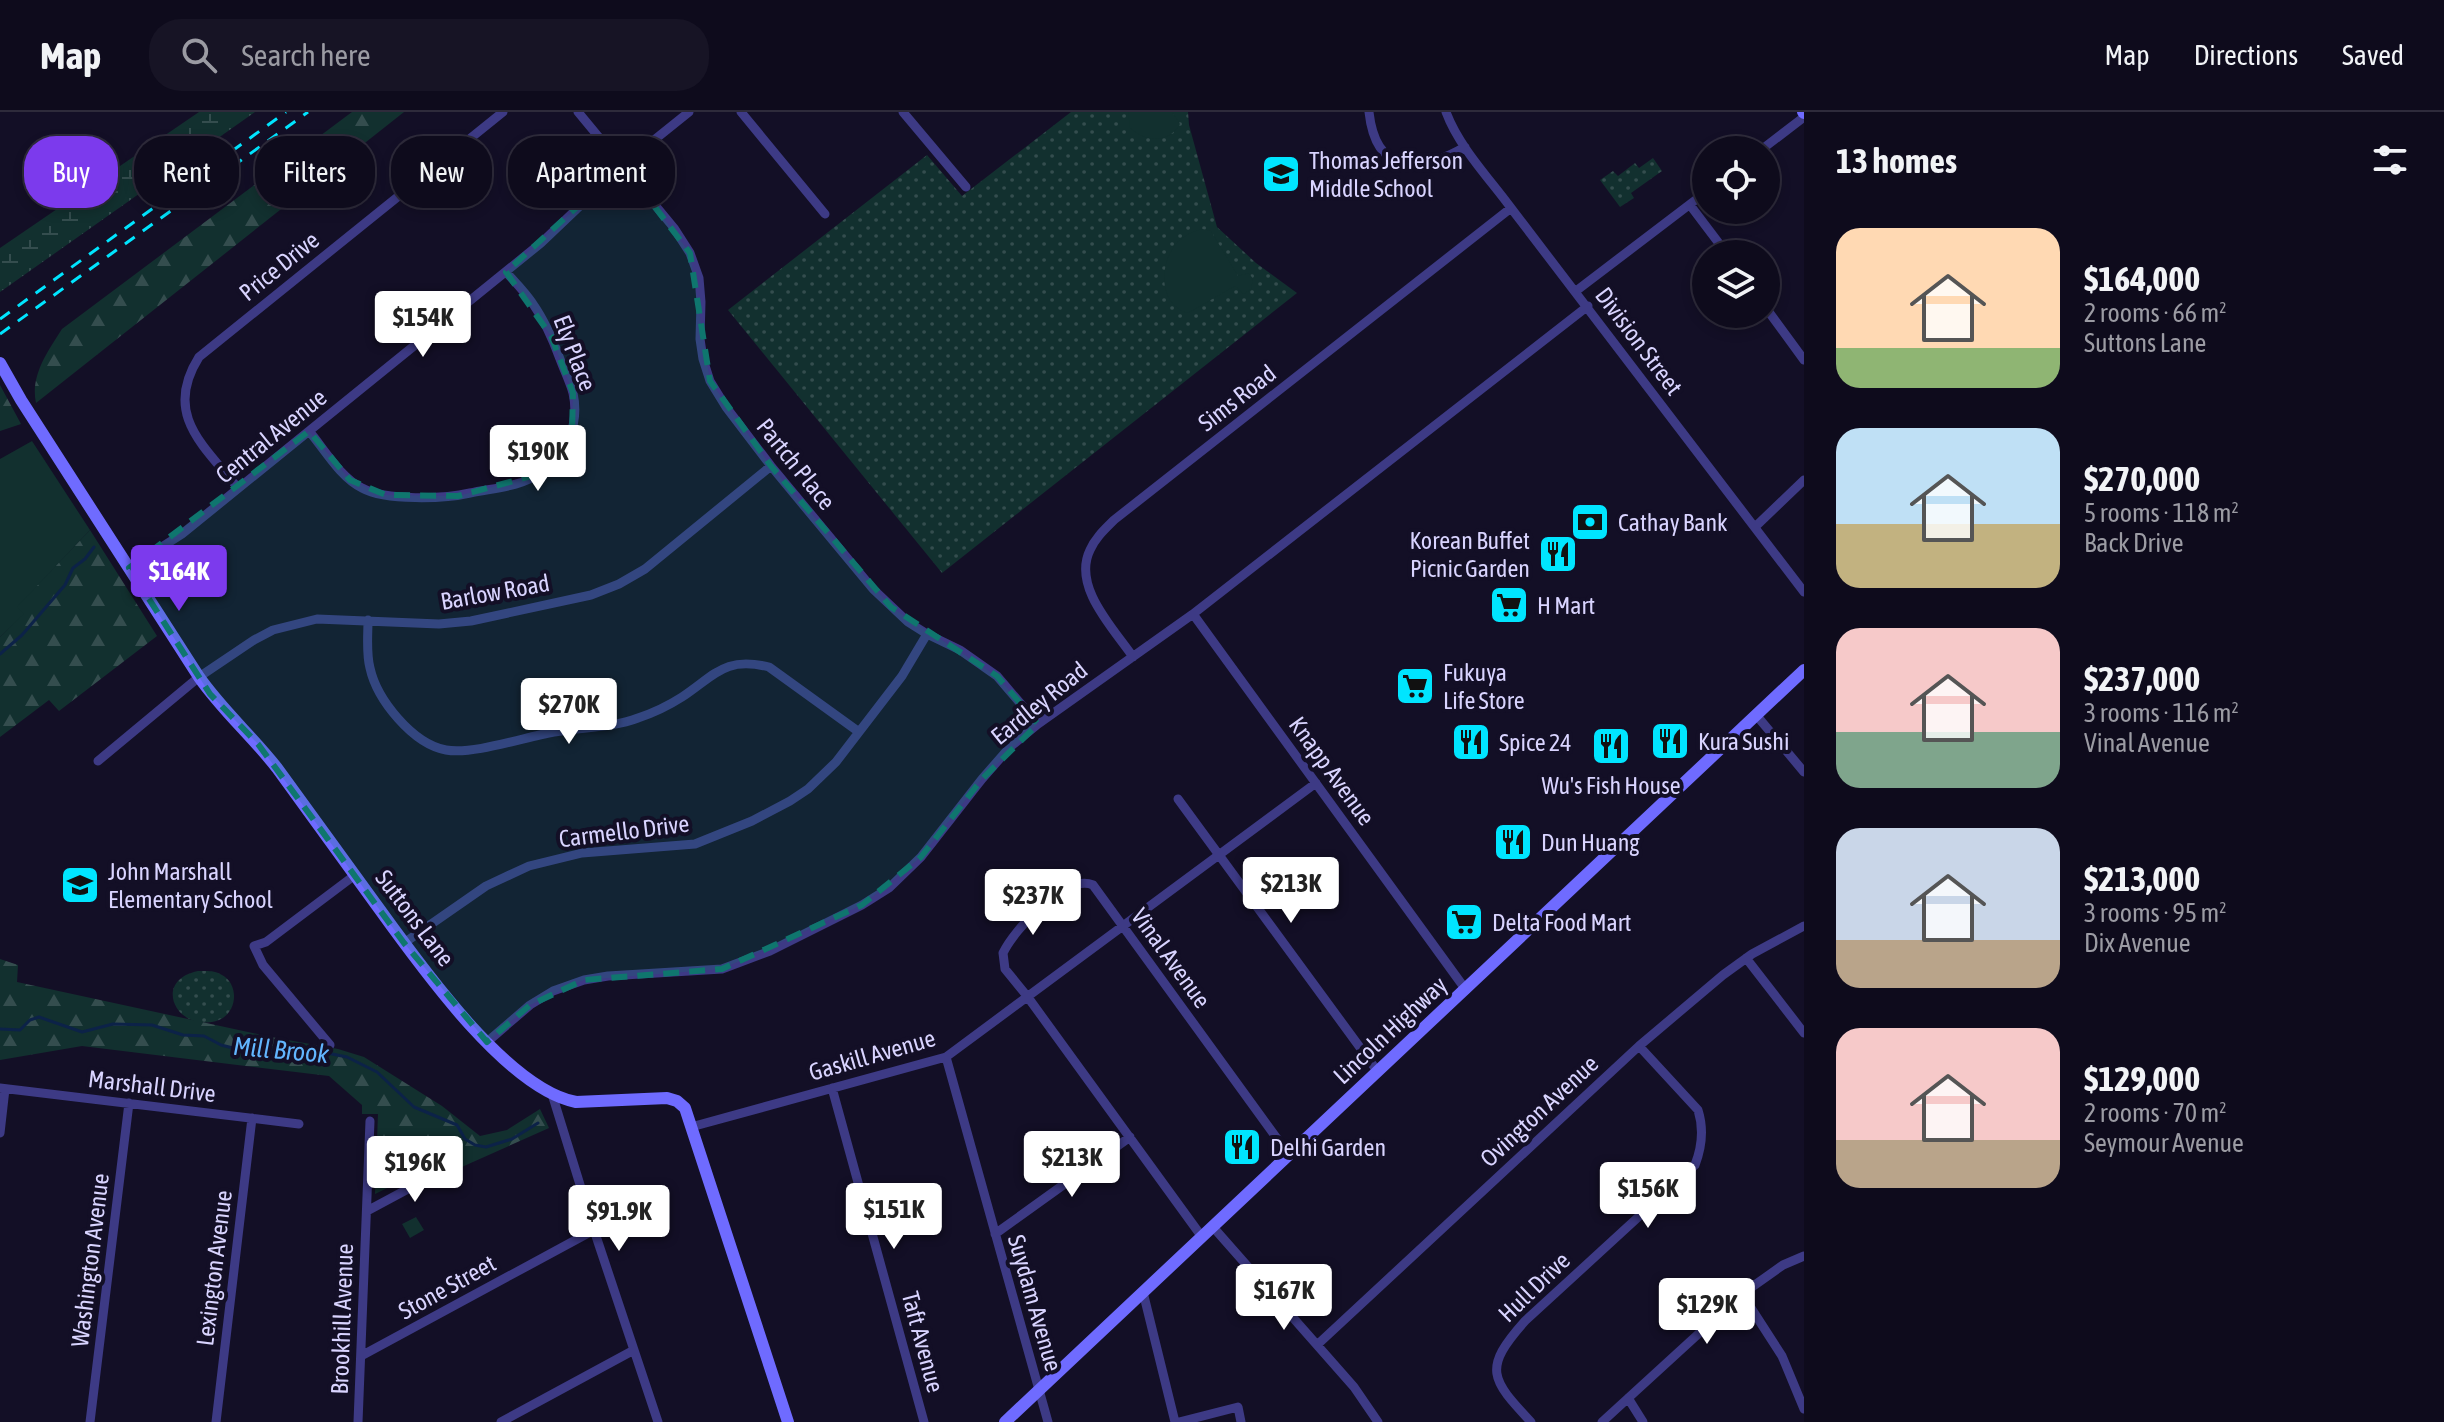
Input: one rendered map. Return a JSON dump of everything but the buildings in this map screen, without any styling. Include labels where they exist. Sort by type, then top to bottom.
[{"type":"street","name":"Price Drive","points":[[238,488],[189,424],[184,398],[186,383],[199,357],[503,112]]},
{"type":"street","points":[[578,112],[598,136]]},
{"type":"street","name":"Central Avenue","points":[[659,136],[689,112]]},
{"type":"street","points":[[741,112],[825,214]]},
{"type":"street","points":[[903,112],[966,187]]},
{"type":"street","points":[[1369,112],[1377,143],[1399,163],[1435,161],[1465,147]]},
{"type":"street","name":"Division Street","points":[[1446,112],[1465,147],[1804,592]]},
{"type":"street","points":[[1778,136],[1804,114]]},
{"type":"street","points":[[1576,291],[1690,205],[1716,240]]},
{"type":"street","name":"Central Avenue","points":[[129,568],[182,534],[506,272],[578,208]]},
{"type":"street","name":"Partch Place","points":[[658,208],[690,253],[699,278],[700,339],[710,381],[726,407],[873,589],[908,622],[960,650],[997,676],[1038,724]]},
{"type":"street","name":"Sims Road","points":[[1133,657],[1094,601],[1087,582],[1089,550],[1100,534],[1511,208]]},
{"type":"street","name":"Ely Place","points":[[309,431],[350,480],[365,490],[386,495],[458,496],[521,482],[539,474],[565,448],[572,432],[573,393],[551,336],[533,304],[506,272]]},
{"type":"street","name":"Eardley Road","points":[[487,1042],[530,1005],[553,991],[584,980],[608,976],[722,969],[770,951],[889,888],[921,857],[1010,747],[1073,696],[1193,614],[1588,306]]},
{"type":"street","points":[[1780,327],[1804,360]]},
{"type":"street","name":"Suttons Lane","points":[[0,363],[210,694],[267,756],[404,943],[487,1042],[510,1066],[552,1094],[576,1102],[667,1098],[685,1108],[788,1422]]},
{"type":"street","name":"Barlow Road","points":[[98,761],[199,677],[273,630],[317,619],[439,624],[471,621],[591,595],[645,569],[771,466]]},
{"type":"street","points":[[1755,527],[1804,480]]},
{"type":"street","name":"Knapp Avenue","points":[[1193,614],[1466,990]]},
{"type":"street","points":[[368,620],[367,652],[376,684],[394,714],[412,733],[446,750],[474,749],[553,732],[635,720],[660,710],[720,669],[735,663],[769,667],[859,732]]},
{"type":"street","name":"Carmello Drive","points":[[404,943],[486,886],[529,866],[582,853],[695,844],[752,821],[808,789],[836,762],[902,676],[927,634]]},
{"type":"street","name":"Lincoln Highway","points":[[1005,1422],[1804,670]]},
{"type":"street","points":[[1757,716],[1804,772]]},
{"type":"street","name":"Gaskill Avenue","points":[[691,1127],[946,1057],[1316,783]]},
{"type":"street","points":[[1178,799],[1378,1072]]},
{"type":"street","points":[[330,1045],[263,965],[254,946],[266,942],[355,875]]},
{"type":"street","name":"Vinal Avenue","points":[[1027,996],[1005,969],[1003,953],[1017,930],[1038,909],[1071,887],[1090,882],[1289,1155]]},
{"type":"street","name":"Ovington Avenue","points":[[1317,1345],[1639,1046],[1746,958],[1804,926]]},
{"type":"street","points":[[1746,958],[1804,1033]]},
{"type":"street","points":[[1027,996],[1202,1237]]},
{"type":"street","name":"Hull Drive","points":[[1531,1422],[1504,1394],[1497,1378],[1498,1361],[1508,1341],[1525,1321],[1695,1165],[1701,1151],[1702,1122],[1698,1110],[1639,1046]]},
{"type":"street","name":"Suydam Avenue","points":[[946,1057],[1048,1422]]},
{"type":"street","name":"Taft Avenue","points":[[832,1088],[924,1422]]},
{"type":"street","points":[[0,1133],[3,1089]]},
{"type":"street","name":"Marshall Drive","points":[[3,1089],[299,1124]]},
{"type":"street","points":[[552,1094],[658,1422]]},
{"type":"street","name":"Washington Avenue","points":[[90,1422],[129,1103]]},
{"type":"street","name":"Lexington Avenue","points":[[216,1422],[252,1118]]},
{"type":"street","name":"Brookhill Avenue","points":[[358,1422],[370,1121]]},
{"type":"street","points":[[995,1234],[1130,1137]]},
{"type":"street","points":[[367,1211],[447,1168]]},
{"type":"street","points":[[1213,1227],[1354,1387],[1378,1422]]},
{"type":"street","name":"Stone Street","points":[[361,1356],[594,1230]]},
{"type":"street","points":[[1602,1422],[1742,1294],[1783,1265],[1804,1256]]},
{"type":"street","points":[[1143,1292],[1177,1422],[1238,1407],[1241,1422]]},
{"type":"street","points":[[1742,1294],[1782,1356],[1804,1409]]},
{"type":"street","points":[[501,1422],[634,1350]]},
{"type":"street","points":[[1628,1398],[1643,1422]]},
{"type":"highlighted area","points":[[623,165],[690,253],[710,381],[771,466],[891,607],[997,676],[1038,724],[982,779],[921,857],[862,905],[722,969],[584,980],[530,1005],[487,1042],[404,943],[258,744],[210,694],[129,568],[309,431],[350,480],[386,495],[458,496],[539,474],[572,432],[573,393],[551,336],[506,272]]},
{"type":"green space","points":[[199,112],[255,112],[221,136],[164,136]]},
{"type":"green space","points":[[352,112],[404,112],[374,136],[320,136]]},
{"type":"green space","points":[[1071,112],[1188,112],[1217,227],[1256,263],[1297,293],[942,573],[728,310],[927,155],[962,196]]},
{"type":"green space","points":[[1128,112],[1172,112],[1180,124],[1163,138],[1150,138],[1130,128]]},
{"type":"green space","points":[[134,156],[134,197],[0,292],[0,248],[59,208],[118,208],[118,167]]},
{"type":"green space","points":[[1653,158],[1662,171],[1631,193],[1634,198],[1620,207],[1600,180],[1613,171],[1618,176],[1635,163],[1639,168]]},
{"type":"green space","points":[[255,185],[255,208],[283,208],[36,403],[38,374],[62,329],[224,208],[239,208],[239,197]]},
{"type":"green space","points":[[1202,229],[1211,231],[1238,276],[1249,273],[1253,279],[1251,289],[1244,294],[1235,286],[1188,313],[1170,300],[1164,278],[1166,266],[1176,244],[1188,234]]},
{"type":"green space","points":[[0,385],[21,424],[0,431]]},
{"type":"green space","points":[[32,441],[90,530],[17,607],[24,614],[0,637],[0,459]]},
{"type":"green space","points":[[90,530],[157,636],[59,711],[49,700],[0,737],[0,637],[23,614],[16,607]]},
{"type":"green space","points":[[0,959],[18,965],[17,982],[364,1057],[442,1106],[480,1136],[507,1130],[540,1109],[549,1128],[455,1170],[448,1158],[375,1194],[378,1114],[362,1114],[362,1105],[329,1076],[82,1046],[0,1060]]},
{"type":"green space","points":[[198,971],[219,973],[228,979],[234,991],[230,1011],[219,1020],[204,1023],[192,1020],[175,1005],[175,985],[183,977]]},
{"type":"green space","points":[[416,1217],[424,1230],[410,1238],[402,1224]]},
{"type":"waterway","points":[[0,654],[22,635],[65,585],[73,568],[94,547]]},
{"type":"waterway","name":"Mill Brook","points":[[0,1029],[20,1030],[30,1020],[39,1017],[82,1032],[113,1024],[152,1025],[183,1035],[204,1036],[221,1045],[249,1052],[302,1048],[347,1057],[377,1072],[414,1107],[457,1125],[465,1139],[475,1145],[486,1147],[512,1139],[538,1123]]},
{"type":"railway","points":[[0,319],[286,112]]},
{"type":"railway","points":[[0,334],[308,112]]},
{"type":"place","name":"Thomas Jefferson Middle School","points":[[1281,174]]},
{"type":"place","name":"Cathay Bank","points":[[1590,522]]},
{"type":"place","name":"Korean Buffet Picnic Garden","points":[[1558,554]]},
{"type":"place","name":"H Mart","points":[[1509,605]]},
{"type":"place","name":"Fukuya Life Store","points":[[1415,686]]},
{"type":"place","name":"Kura Sushi","points":[[1670,741]]},
{"type":"place","name":"Spice 24","points":[[1471,742]]},
{"type":"place","name":"Wu's Fish House","points":[[1611,746]]},
{"type":"place","name":"Dun Huang","points":[[1513,842]]},
{"type":"place","name":"John Marshall Elementary School","points":[[80,885]]},
{"type":"place","name":"Delta Food Mart","points":[[1464,922]]},
{"type":"place","name":"Delhi Garden","points":[[1242,1147]]}]
